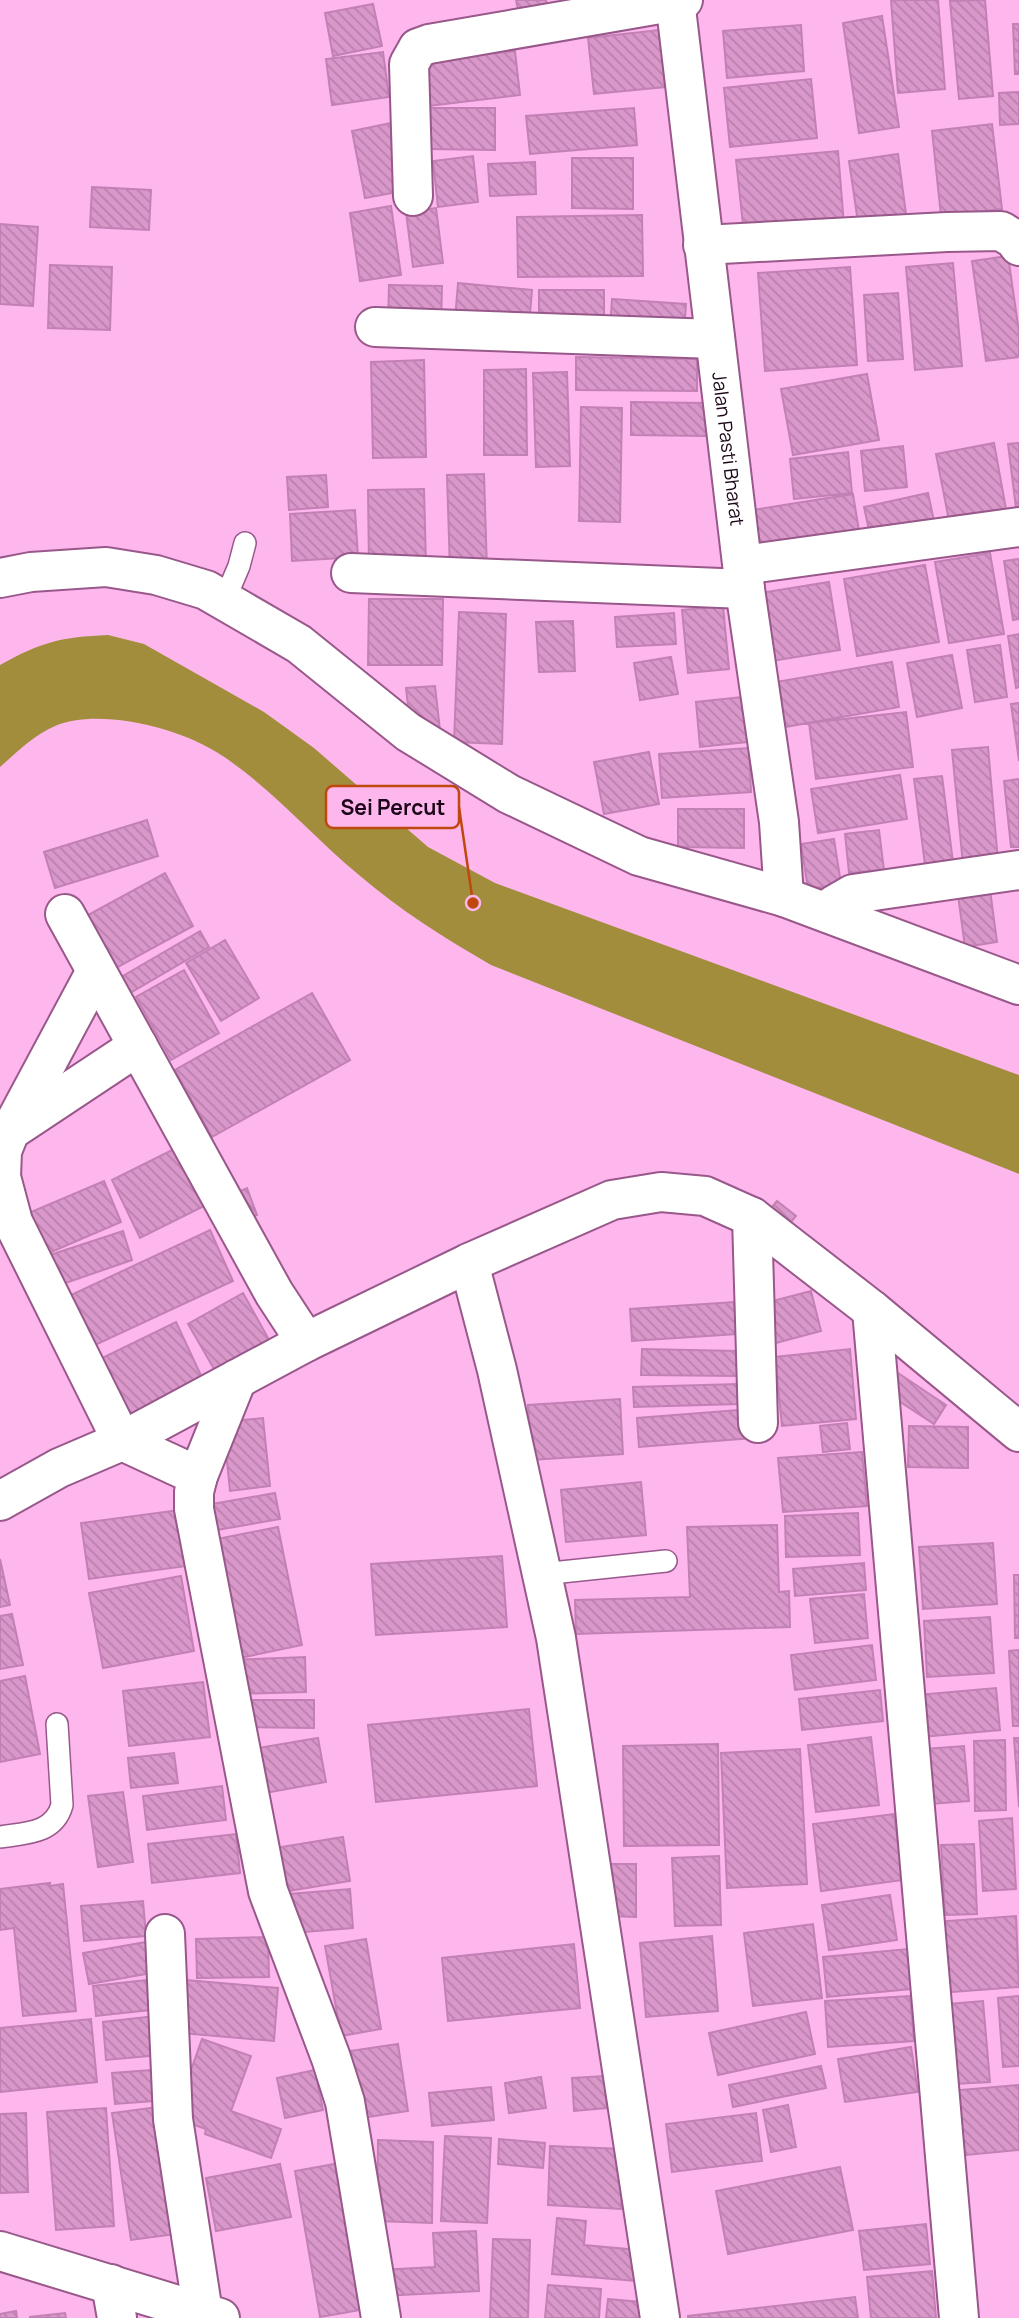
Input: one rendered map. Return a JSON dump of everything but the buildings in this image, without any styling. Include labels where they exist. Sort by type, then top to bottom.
[{"type":"street","points":[[413,196],[409,64],[418,48],[678,0]]},
{"type":"street","name":"Jalan Pasti Bharat","points":[[678,0],[703,245],[744,577],[779,822],[784,897]]},
{"type":"street","points":[[703,245],[947,232],[1001,232],[1014,239],[1019,246]]},
{"type":"street","points":[[375,327],[715,339]]},
{"type":"street","points":[[351,573],[744,577],[1019,527]]},
{"type":"street","points":[[0,578],[31,572],[106,567],[156,575],[206,590],[225,598],[299,644],[408,732],[509,794],[639,856],[784,897],[1019,985]]},
{"type":"street","points":[[828,913],[834,905],[853,894],[1019,870]]},
{"type":"street","points":[[65,914],[274,1293],[306,1342]]},
{"type":"street","points":[[96,971],[10,1131],[2,1151],[1,1177],[13,1222],[122,1441],[198,1476]]},
{"type":"street","points":[[10,1131],[138,1046]]},
{"type":"street","points":[[0,1501],[59,1468],[122,1441],[306,1342],[469,1263],[612,1200],[661,1192],[705,1196],[752,1217],[872,1310],[1019,1433]]},
{"type":"street","points":[[752,1217],[758,1423]]},
{"type":"street","points":[[469,1263],[497,1370],[556,1638],[660,2318]]},
{"type":"street","points":[[872,1310],[959,2318]]},
{"type":"street","points":[[237,1379],[198,1476],[194,1509],[268,1891],[345,2102],[381,2318]]},
{"type":"street","points":[[0,2251],[114,2301],[211,2315],[173,2119],[165,1934]]},
{"type":"lane","points":[[225,598],[239,566],[245,543]]},
{"type":"lane","points":[[542,1574],[666,1561]]},
{"type":"lane","points":[[0,1837],[43,1830],[52,1824],[59,1814],[62,1805],[57,1724]]},
{"type":"shaded area","points":[[108,635],[144,644],[264,712],[314,748],[428,847],[495,883],[1019,1075],[1019,1174],[491,965],[439,934],[375,888],[237,766],[202,744],[183,736],[138,723],[93,719],[73,721],[40,734],[0,767],[0,665],[52,642]]},
{"type":"place","name":"Sei Percut","points":[[473,903]]}]
